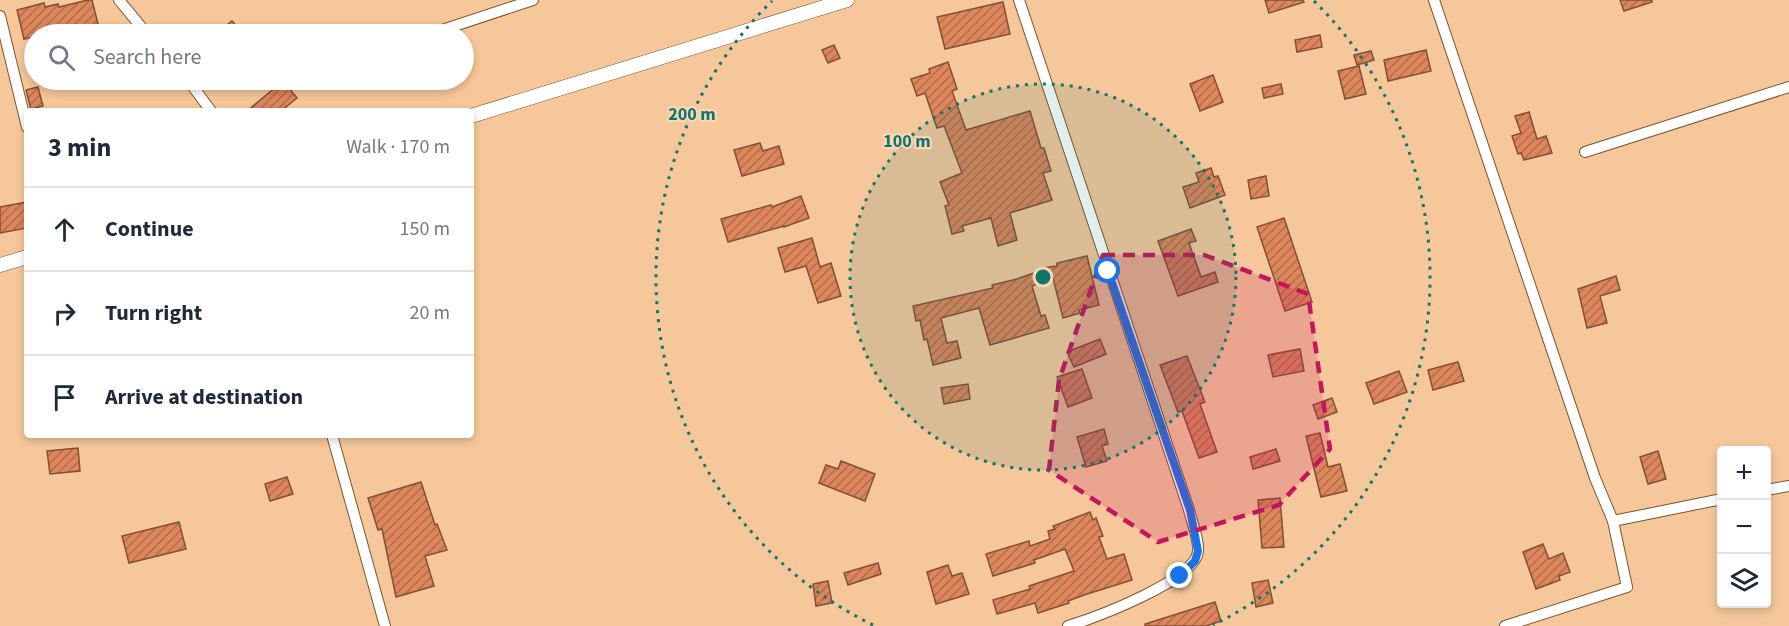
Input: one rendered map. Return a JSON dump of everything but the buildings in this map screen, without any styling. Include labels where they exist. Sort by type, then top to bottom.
[{"type":"street","points":[[119,0],[139,24]]},
{"type":"street","points":[[460,24],[533,0]]},
{"type":"street","points":[[474,115],[847,0]]},
{"type":"street","points":[[1019,0],[1190,510],[1198,551],[1195,561],[1180,576],[1102,621],[1068,626]]},
{"type":"street","points":[[1434,0],[1595,478],[1613,521],[1627,587],[1505,626]]},
{"type":"street","points":[[0,16],[24,115]]},
{"type":"street","points":[[1585,152],[1789,87]]},
{"type":"street","points":[[195,90],[209,108]]},
{"type":"street","points":[[0,266],[24,258]]},
{"type":"street","points":[[333,438],[385,626]]},
{"type":"street","points":[[1771,489],[1789,486]]},
{"type":"street","points":[[1613,521],[1717,500]]},
{"type":"highlighted area","points":[[1103,255],[1204,255],[1308,294],[1330,449],[1279,505],[1158,542],[1049,470],[1059,380]]},
{"type":"route","points":[[1108,271],[1190,510],[1198,551],[1195,561],[1180,576]]}]
